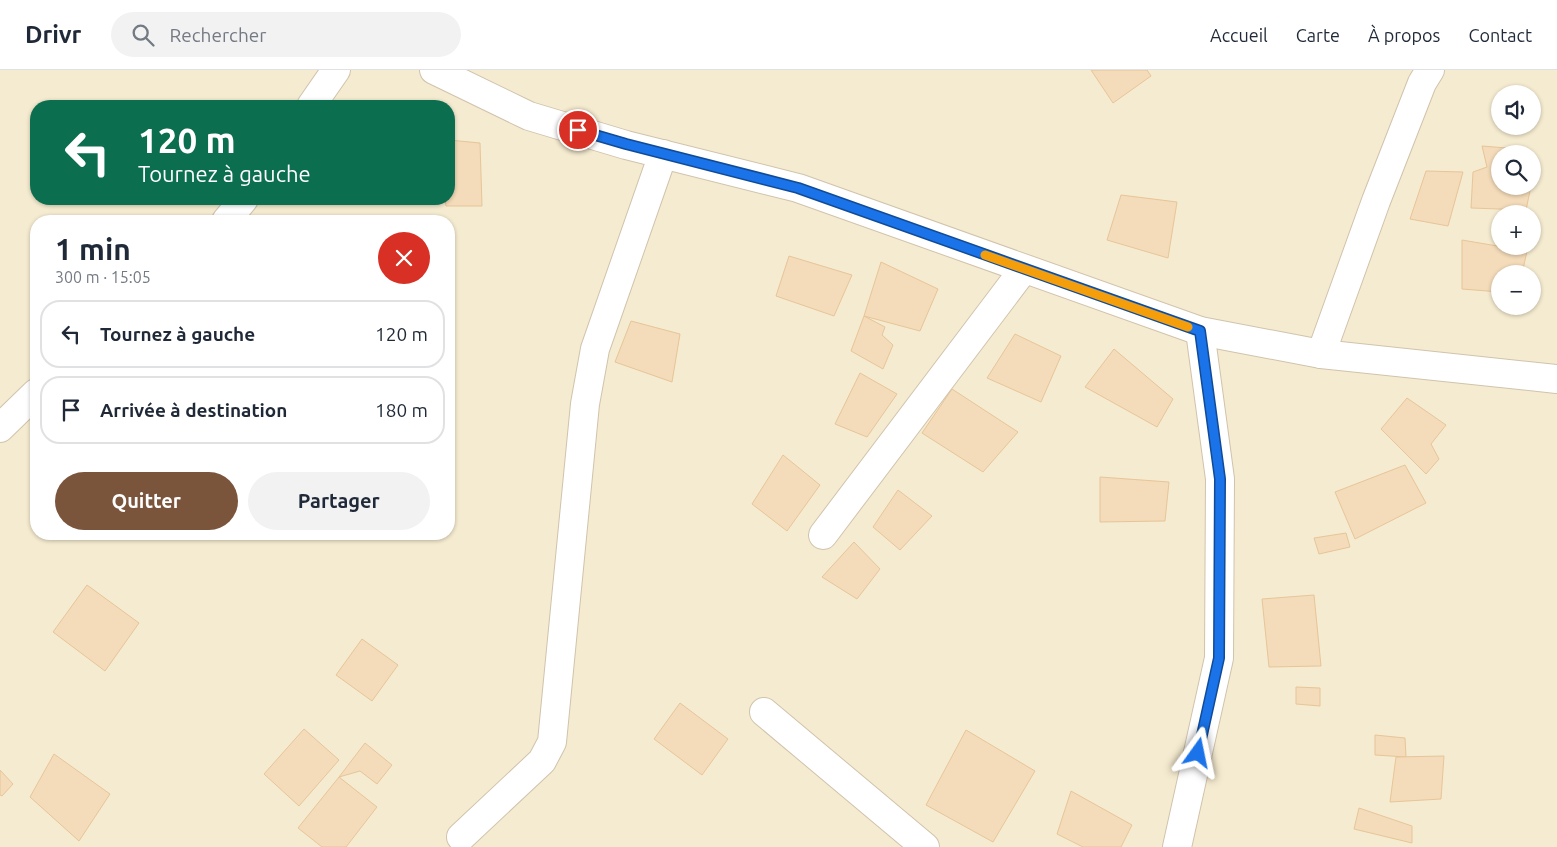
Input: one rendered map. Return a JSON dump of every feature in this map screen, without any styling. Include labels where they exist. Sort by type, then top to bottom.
[{"type":"street","points":[[315,100],[336,70]]},
{"type":"street","points":[[434,70],[529,116],[663,154],[798,188],[1200,331],[1321,354],[1557,379]]},
{"type":"street","points":[[1321,354],[1376,201],[1422,83],[1430,70]]},
{"type":"street","points":[[461,837],[542,761],[552,742],[585,404],[595,349],[663,154]]},
{"type":"street","points":[[231,215],[239,205]]},
{"type":"street","points":[[823,536],[1024,269]]},
{"type":"street","points":[[1177,847],[1219,658],[1220,479],[1200,331]]},
{"type":"street","points":[[0,428],[30,399]]},
{"type":"street","points":[[764,712],[925,847]]},
{"type":"shaded area","points":[[0,70],[1557,70],[1557,847],[0,847]]},
{"type":"building","points":[[1091,70],[1147,70],[1151,76],[1113,103]]},
{"type":"building","points":[[455,141],[480,143],[482,206],[446,206],[455,205]]},
{"type":"building","points":[[1482,146],[1491,147],[1491,195],[1529,195],[1527,205],[1491,205],[1491,209],[1471,208],[1473,172],[1487,167]]},
{"type":"building","points":[[1426,171],[1463,172],[1448,226],[1410,219]]},
{"type":"building","points":[[1121,195],[1177,202],[1168,258],[1107,240]]},
{"type":"building","points":[[1462,240],[1491,245],[1491,255],[1526,255],[1524,265],[1491,265],[1491,291],[1462,289]]},
{"type":"building","points":[[789,256],[852,275],[834,316],[776,296]]},
{"type":"building","points":[[881,262],[938,289],[920,331],[864,316]]},
{"type":"building","points":[[864,316],[885,327],[882,335],[893,345],[883,369],[851,351]]},
{"type":"building","points":[[631,321],[680,334],[672,382],[615,362]]},
{"type":"building","points":[[1015,334],[1061,356],[1041,402],[987,378]]},
{"type":"building","points":[[1114,349],[1173,399],[1157,427],[1085,387]]},
{"type":"building","points":[[860,373],[897,394],[867,437],[835,424]]},
{"type":"building","points":[[952,389],[1018,432],[983,472],[922,433]]},
{"type":"building","points":[[1407,398],[1446,425],[1431,444],[1439,459],[1426,474],[1381,429]]},
{"type":"building","points":[[783,455],[820,485],[787,531],[752,504]]},
{"type":"building","points":[[1405,465],[1426,503],[1355,539],[1335,492]]},
{"type":"building","points":[[1100,477],[1169,482],[1165,521],[1100,522]]},
{"type":"building","points":[[898,490],[932,516],[900,550],[873,527]]},
{"type":"building","points":[[1346,533],[1350,547],[1319,554],[1314,538]]},
{"type":"building","points":[[854,542],[880,569],[857,599],[822,577]]},
{"type":"building","points":[[87,585],[139,623],[105,671],[53,632]]},
{"type":"building","points":[[1314,595],[1321,666],[1269,667],[1262,599]]},
{"type":"building","points":[[362,639],[398,665],[372,701],[336,675]]},
{"type":"building","points":[[1296,687],[1320,688],[1320,706],[1296,704]]},
{"type":"building","points":[[680,703],[728,739],[702,775],[654,739]]},
{"type":"building","points":[[304,729],[339,760],[299,806],[264,774]]},
{"type":"building","points":[[966,730],[1035,771],[993,842],[926,805]]},
{"type":"building","points":[[1375,735],[1405,738],[1406,757],[1375,755]]},
{"type":"building","points":[[365,743],[392,765],[377,784],[360,771],[339,777]]},
{"type":"building","points":[[54,754],[110,794],[79,841],[30,797]]},
{"type":"building","points":[[1444,756],[1441,799],[1390,802],[1396,757]]},
{"type":"building","points":[[0,770],[13,784],[2,796],[0,795]]},
{"type":"building","points":[[339,777],[377,807],[346,847],[322,847],[298,828]]},
{"type":"building","points":[[1071,791],[1132,825],[1121,847],[1083,847],[1057,834]]},
{"type":"building","points":[[1359,808],[1412,826],[1412,843],[1354,829]]},
{"type":"slow traffic","points":[[985,255],[1188,327]]},
{"type":"route","points":[[578,130],[798,188],[1200,331],[1220,479],[1219,658],[1198,753]]}]
